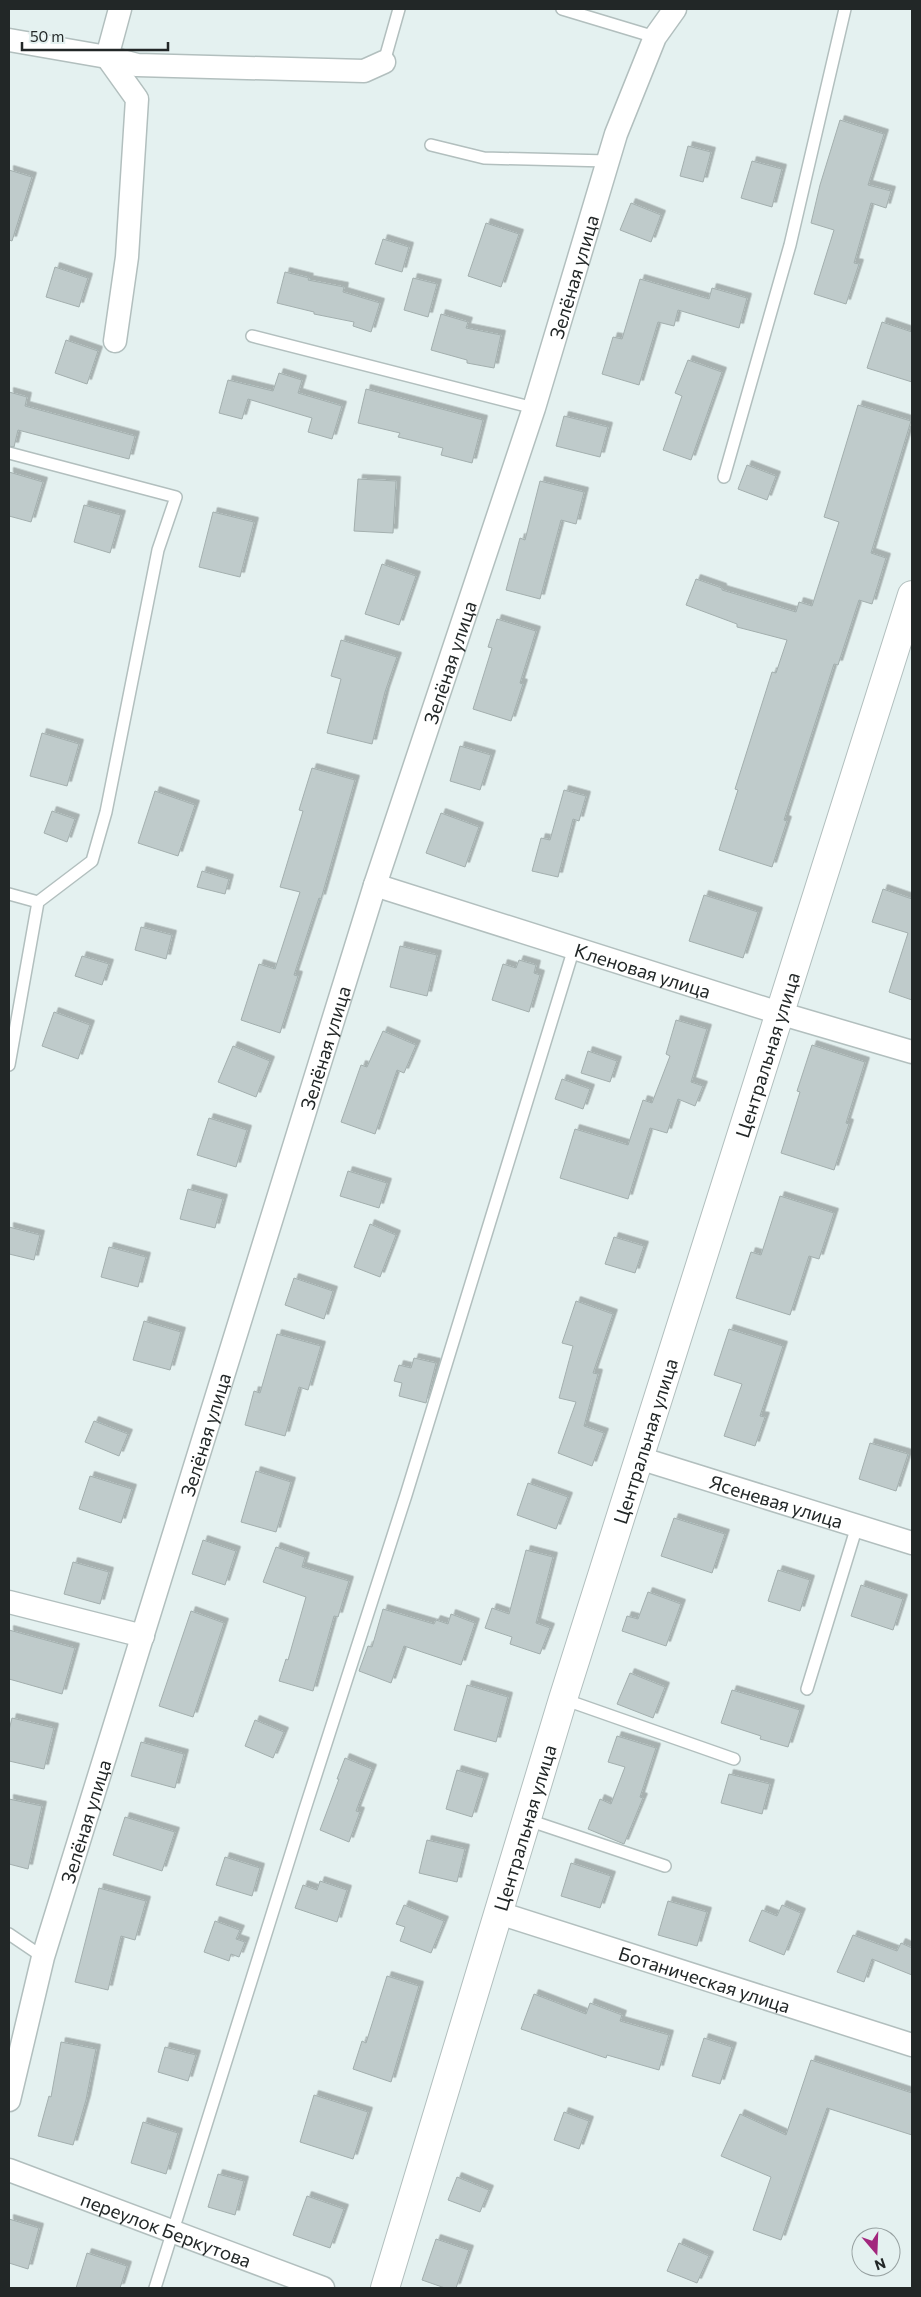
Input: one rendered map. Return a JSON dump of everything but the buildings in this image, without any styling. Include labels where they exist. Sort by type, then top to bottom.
[{"type":"street","points":[[107,57],[120,9]]},
{"type":"street","name":"Зелёная улица","points":[[9,2100],[43,1957],[375,885],[534,408],[616,134],[655,37],[675,9]]},
{"type":"street","points":[[9,40],[107,57],[138,65],[294,71],[364,71],[384,62]]},
{"type":"street","points":[[107,57],[137,98],[127,257],[115,341]]},
{"type":"street","name":"Центральная улица","points":[[385,2288],[528,1820],[563,1699],[912,595]]},
{"type":"street","name":"Кленовая улица","points":[[375,885],[779,1013],[912,1052]]},
{"type":"street","name":"Ясеневая улица","points":[[639,1458],[912,1543]]},
{"type":"street","points":[[9,1602],[143,1636]]},
{"type":"street","name":"Ботаническая улица","points":[[499,1913],[912,2045]]},
{"type":"street","name":"переулок Беркутова","points":[[9,2170],[323,2288]]},
{"type":"lane","points":[[384,62],[399,9]]},
{"type":"lane","points":[[562,9],[655,37]]},
{"type":"lane","points":[[724,477],[790,245],[844,9]]},
{"type":"lane","points":[[431,145],[484,158],[608,161]]},
{"type":"lane","points":[[252,336],[534,408]]},
{"type":"lane","points":[[9,453],[176,497],[158,550],[106,812],[92,861],[38,902],[14,1010],[9,1065]]},
{"type":"lane","points":[[9,894],[38,902]]},
{"type":"lane","points":[[155,2288],[406,1495],[574,948]]},
{"type":"lane","points":[[807,1689],[857,1526]]},
{"type":"lane","points":[[563,1699],[734,1759]]},
{"type":"lane","points":[[528,1820],[665,1866]]},
{"type":"lane","points":[[9,1934],[43,1957]]}]
